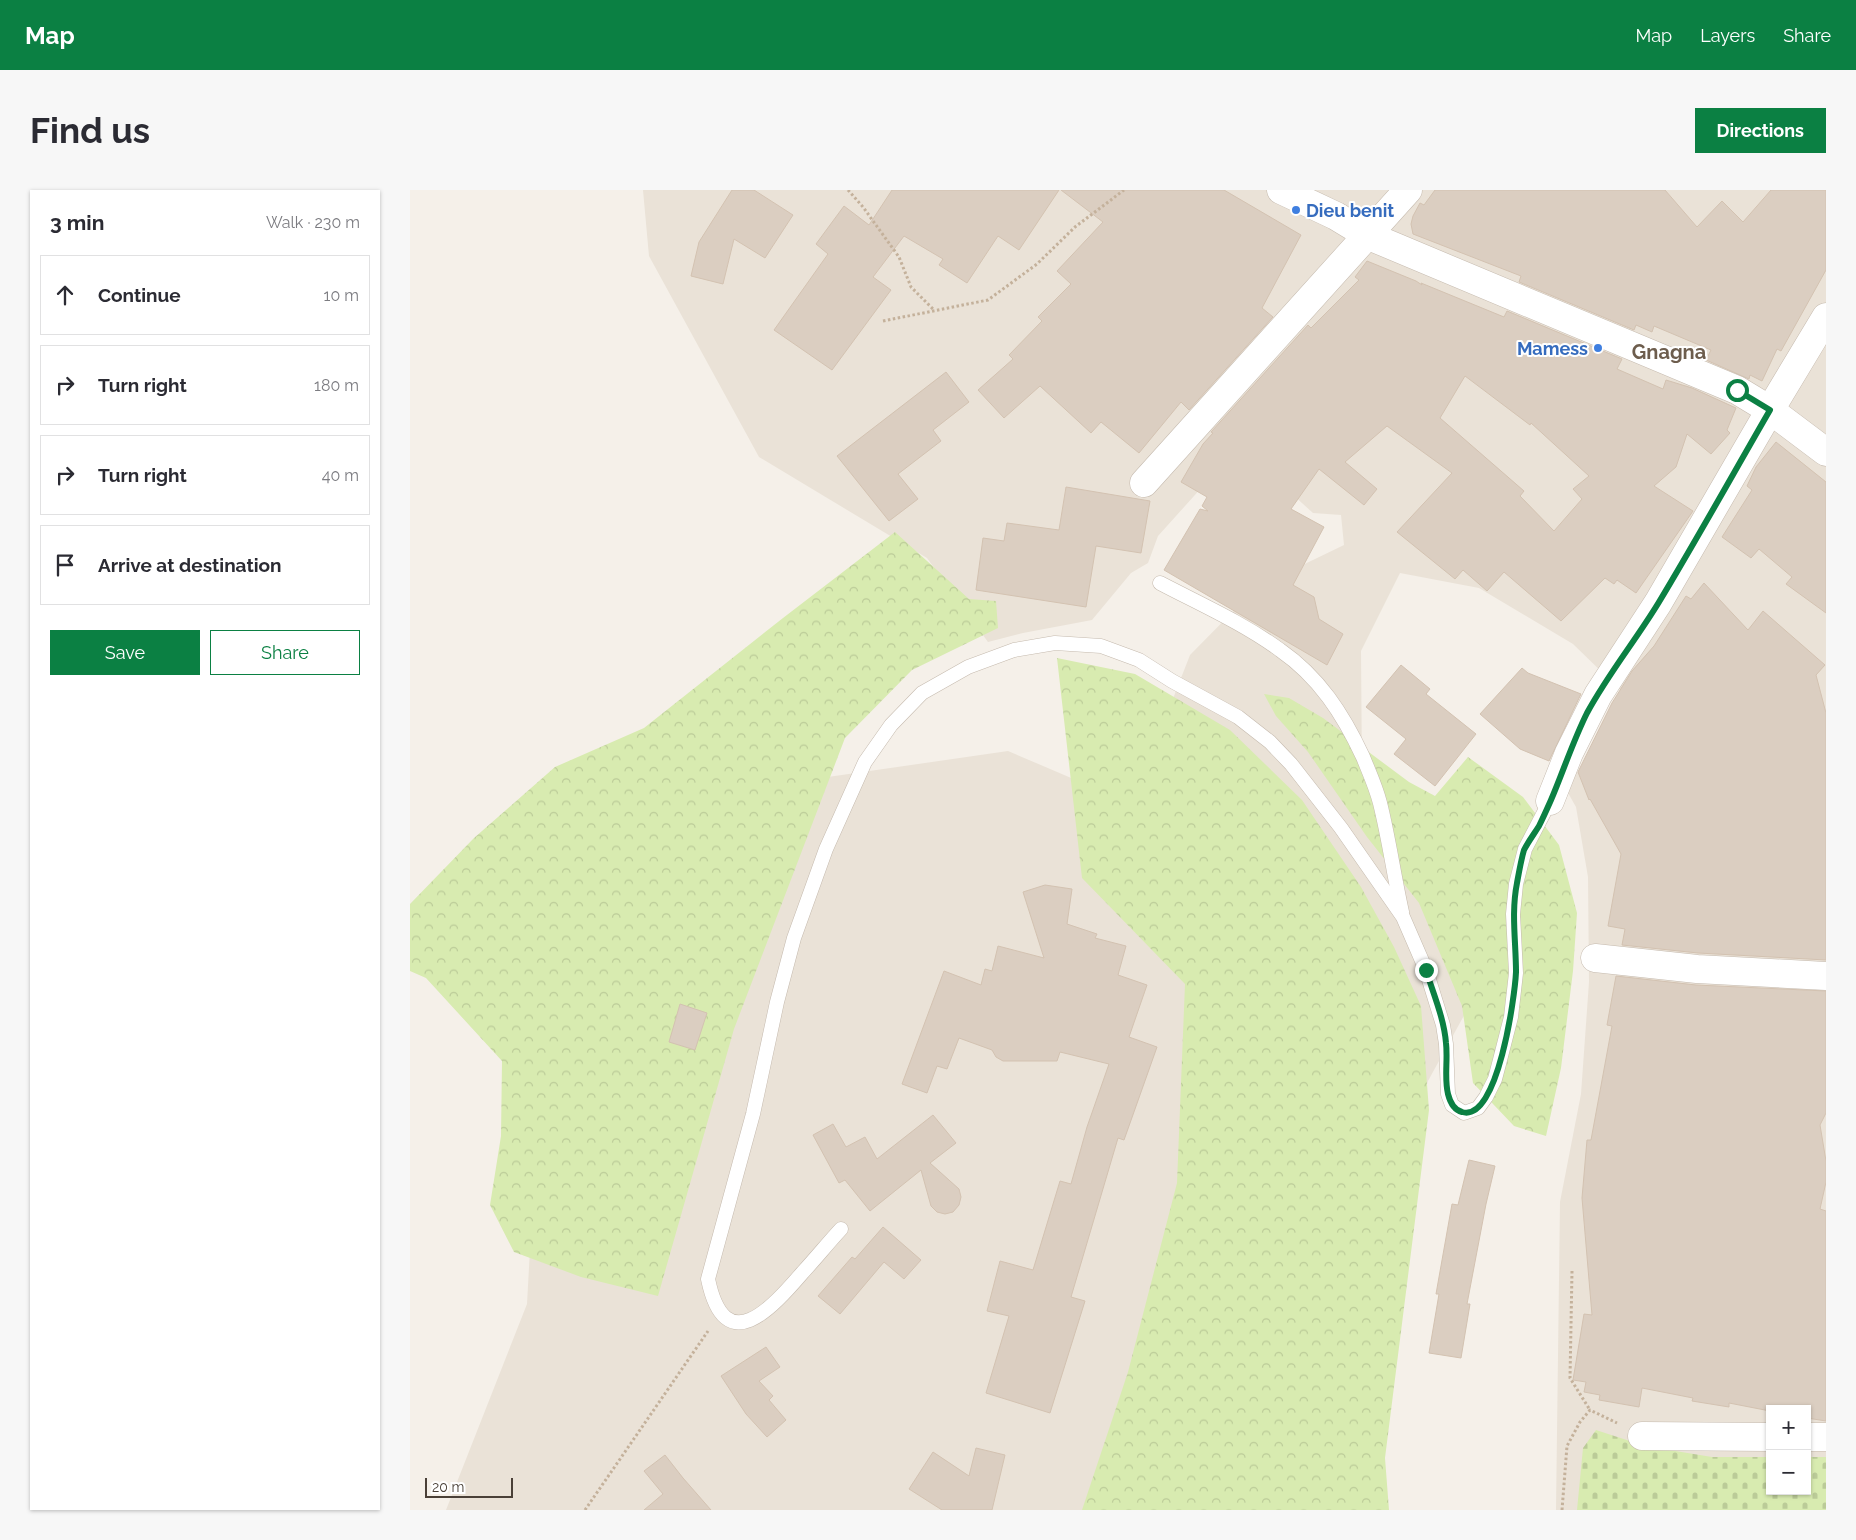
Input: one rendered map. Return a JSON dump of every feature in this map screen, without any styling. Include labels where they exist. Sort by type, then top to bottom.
[{"type":"street","points":[[1281,190],[1336,216],[1368,236],[1737,390],[1770,410],[1826,452]]},
{"type":"street","points":[[1144,483],[1408,190]]},
{"type":"street","points":[[1550,801],[1573,745],[1598,695],[1658,603],[1826,317]]},
{"type":"street","points":[[1595,958],[1697,969],[1826,976]]},
{"type":"street","points":[[1642,1436],[1766,1437]]},
{"type":"street","points":[[1811,1437],[1826,1437]]},
{"type":"lane","points":[[1160,583],[1252,632],[1280,650],[1306,671],[1331,699],[1350,730],[1372,778],[1380,803],[1403,917]]},
{"type":"lane","points":[[841,1229],[785,1293],[765,1312],[752,1320],[738,1323],[720,1313],[712,1300],[708,1279],[753,1114],[777,1002],[794,938],[826,849],[865,762],[891,725],[922,692],[968,667],[1014,650],[1055,644],[1100,646],[1138,660],[1238,717],[1270,742],[1291,764],[1341,828],[1403,917],[1426,970],[1443,1025],[1446,1044],[1448,1094],[1452,1105],[1464,1113],[1472,1112],[1478,1108],[1495,1079],[1511,1017],[1516,973],[1513,914],[1516,884],[1525,849],[1550,801]]},
{"type":"path","points":[[848,190],[863,207],[899,257],[911,287],[934,310]]},
{"type":"path","points":[[883,321],[988,300],[1037,264],[1075,227],[1124,190]]},
{"type":"path","points":[[1572,1271],[1570,1378],[1590,1410],[1642,1436]]},
{"type":"path","points":[[585,1510],[720,1313]]},
{"type":"path","points":[[1562,1510],[1567,1446],[1580,1422],[1590,1410]]},
{"type":"shaded area","points":[[643,190],[1826,190],[1826,1510],[1556,1510],[1560,1202],[1581,1094],[1589,982],[1588,877],[1576,807],[1563,784],[1646,715],[1573,644],[1479,588],[1400,573],[1361,651],[1362,774],[1528,899],[1428,1081],[1365,1287],[1382,1510],[446,1510],[527,1304],[546,957],[752,788],[1008,751],[1132,804],[1190,655],[1257,587],[1344,545],[1341,515],[1313,513],[1239,446],[1158,536],[1148,563],[1131,573],[1092,620],[1023,633],[988,642],[927,558],[759,457],[649,256]]},
{"type":"green space","points":[[895,532],[969,599],[996,601],[998,628],[912,670],[845,738],[734,1029],[658,1296],[581,1277],[514,1252],[490,1205],[501,1136],[502,1061],[426,978],[410,971],[410,904],[474,838],[555,767],[644,728]]},
{"type":"green space","points":[[1057,658],[1135,674],[1230,730],[1302,800],[1361,887],[1394,947],[1421,1006],[1429,1110],[1385,1458],[1389,1510],[1082,1510],[1128,1372],[1177,1183],[1185,984],[1082,878]]},
{"type":"green space","points":[[1264,694],[1289,698],[1323,718],[1409,782],[1435,796],[1468,757],[1523,797],[1559,845],[1577,913],[1573,971],[1561,1068],[1546,1136],[1514,1126],[1473,1083],[1462,1006],[1419,903],[1367,837],[1308,752],[1276,716]]},
{"type":"green space","points":[[1596,1430],[1645,1446],[1712,1457],[1766,1457],[1766,1495],[1811,1495],[1811,1457],[1826,1457],[1826,1510],[1577,1510],[1583,1448]]},
{"type":"building","points":[[732,190],[754,190],[793,215],[765,258],[734,239],[723,284],[691,276],[699,242]]},
{"type":"building","points":[[892,190],[1059,190],[1019,250],[998,236],[967,283],[939,265],[943,259],[904,236],[873,277],[891,290],[832,370],[774,330],[828,254],[816,244],[844,206],[869,225]]},
{"type":"building","points":[[1061,190],[1224,190],[1301,235],[1262,308],[1273,317],[1189,410],[1181,402],[1139,453],[1101,422],[1091,433],[1040,386],[1004,418],[978,390],[1013,359],[1009,355],[1042,321],[1038,317],[1071,284],[1057,271],[1103,222]]},
{"type":"building","points":[[1435,190],[1665,190],[1697,227],[1722,201],[1743,222],[1771,190],[1826,190],[1826,270],[1781,351],[1777,349],[1762,381],[1750,375],[1749,379],[1706,360],[1711,350],[1654,326],[1652,332],[1636,325],[1634,330],[1519,282],[1521,276],[1413,234],[1411,224],[1413,216],[1420,203],[1424,205]]},
{"type":"building","points":[[1367,261],[1504,317],[1507,311],[1622,359],[1617,369],[1663,389],[1666,380],[1692,388],[1736,408],[1727,430],[1730,433],[1711,454],[1687,434],[1676,467],[1654,486],[1693,511],[1636,593],[1617,580],[1614,584],[1605,578],[1561,621],[1504,572],[1487,591],[1463,570],[1455,579],[1397,532],[1452,473],[1387,426],[1345,462],[1377,489],[1364,505],[1319,469],[1291,509],[1324,527],[1293,585],[1314,597],[1319,619],[1343,634],[1327,665],[1164,570],[1200,509],[1208,511],[1202,506],[1207,497],[1181,482],[1203,444],[1213,433],[1211,432],[1308,325],[1311,328],[1359,280],[1355,277]],"holes":[[[1465,376],[1530,425],[1531,423],[1589,476],[1573,489],[1582,499],[1554,531],[1520,496],[1524,491],[1440,418]]]},
{"type":"building","points":[[946,372],[969,402],[933,430],[941,441],[898,474],[918,499],[889,521],[837,456]]},
{"type":"building","points":[[1776,442],[1826,482],[1826,613],[1786,584],[1792,577],[1759,549],[1751,558],[1722,537],[1752,490],[1747,486],[1756,467]]},
{"type":"building","points":[[1066,487],[1150,501],[1141,553],[1096,546],[1086,607],[976,590],[983,538],[1004,541],[1007,523],[1059,530]]},
{"type":"building","points":[[1704,583],[1748,630],[1763,611],[1825,665],[1816,675],[1826,713],[1826,960],[1698,953],[1622,945],[1625,929],[1608,926],[1621,854],[1589,800],[1578,772],[1612,703],[1632,671],[1654,646],[1686,596],[1691,599]]},
{"type":"building","points":[[1401,665],[1430,689],[1426,694],[1476,734],[1435,786],[1394,754],[1406,739],[1366,707]]},
{"type":"building","points":[[1522,668],[1528,673],[1581,694],[1549,761],[1520,749],[1480,714]]},
{"type":"building","points":[[1045,885],[1072,889],[1067,924],[1097,934],[1095,938],[1126,946],[1118,975],[1147,985],[1129,1037],[1157,1047],[1124,1140],[1118,1138],[1071,1297],[1085,1301],[1050,1413],[986,1393],[1009,1316],[987,1311],[1000,1261],[1033,1270],[1060,1181],[1071,1184],[1087,1127],[1109,1064],[1060,1052],[1057,1061],[1003,1061],[996,1057],[992,1050],[959,1038],[947,1069],[937,1066],[927,1093],[902,1084],[944,971],[981,985],[985,969],[992,971],[998,946],[1044,958],[1023,892]]},
{"type":"building","points":[[1616,976],[1696,985],[1826,991],[1826,1113],[1820,1125],[1826,1161],[1826,1182],[1820,1209],[1826,1211],[1826,1421],[1811,1419],[1811,1405],[1766,1405],[1766,1410],[1729,1403],[1729,1407],[1692,1401],[1693,1398],[1642,1388],[1639,1407],[1599,1400],[1600,1395],[1584,1392],[1586,1382],[1573,1380],[1584,1314],[1592,1315],[1582,1198],[1587,1140],[1591,1140],[1612,1026],[1607,1025]]},
{"type":"building","points":[[680,1004],[707,1013],[695,1050],[669,1042]]},
{"type":"building","points":[[933,1115],[956,1143],[930,1163],[959,1189],[961,1197],[959,1205],[953,1212],[945,1214],[937,1212],[931,1206],[921,1170],[870,1211],[845,1180],[839,1183],[813,1135],[833,1124],[846,1147],[865,1137],[877,1159]]},
{"type":"building","points":[[1469,1160],[1495,1166],[1467,1304],[1470,1304],[1461,1358],[1429,1353],[1439,1294],[1436,1294],[1452,1204],[1458,1205]]},
{"type":"building","points":[[883,1227],[921,1260],[904,1279],[884,1262],[840,1314],[818,1296],[852,1257],[855,1259]]},
{"type":"building","points":[[766,1347],[780,1367],[759,1381],[773,1396],[769,1400],[786,1420],[767,1437],[746,1414],[721,1376]]},
{"type":"building","points":[[976,1448],[1005,1455],[992,1510],[942,1510],[909,1489],[933,1452],[969,1476]]},
{"type":"building","points":[[665,1455],[711,1510],[644,1510],[663,1494],[644,1471]]},
{"type":"place","name":"Dieu benit","points":[[1296,210]]},
{"type":"place","name":"Mamess","points":[[1598,348]]},
{"type":"district","name":"Gnagna","points":[[1669,352]]},
{"type":"route","points":[[1426,970],[1443,1025],[1446,1044],[1448,1094],[1452,1105],[1457,1110],[1464,1113],[1472,1112],[1478,1108],[1486,1097],[1495,1079],[1511,1017],[1516,973],[1513,914],[1516,884],[1525,849],[1539,826],[1586,715],[1658,603],[1770,410],[1737,390]]}]
